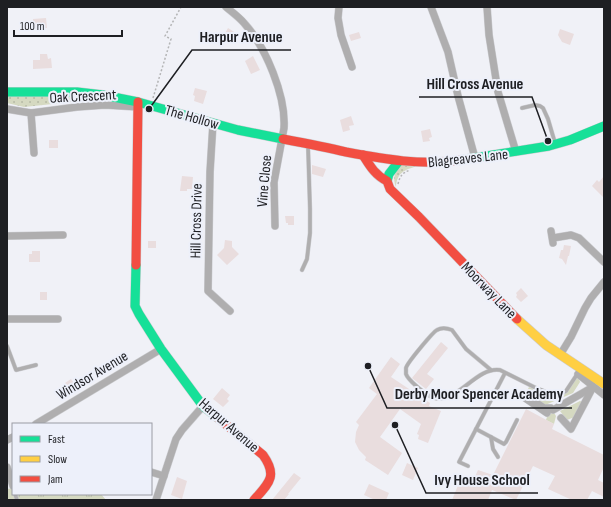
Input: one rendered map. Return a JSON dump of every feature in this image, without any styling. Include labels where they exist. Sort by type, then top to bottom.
[{"type":"street","name":"Vine Close","points":[[226,7],[244,24],[262,50],[276,80],[281,98],[284,120],[274,182],[275,226]]},
{"type":"street","points":[[339,7],[338,18],[341,35],[352,67]]},
{"type":"street","points":[[431,7],[448,52],[475,158]]},
{"type":"street","points":[[487,7],[489,35],[498,92],[516,152]]},
{"type":"street","name":"The Hollow","points":[[7,92],[90,93],[138,104],[151,105],[238,130],[282,138]]},
{"type":"street","name":"Oak Crescent","points":[[7,109],[31,113],[78,107],[138,104]]},
{"type":"street","name":"Harpur Avenue","points":[[138,104],[135,306],[161,349],[203,406],[263,455],[269,462],[271,476],[266,486],[254,500]]},
{"type":"street","name":"Oak Crescent","points":[[31,113],[34,153]]},
{"type":"street","name":"Hill Cross Drive","points":[[213,123],[210,172],[208,290],[230,311]]},
{"type":"street","name":"Blagreaves Lane","points":[[282,138],[399,161],[441,163],[516,152],[555,144],[577,138],[604,126]]},
{"type":"street","name":"Moorway Lane","points":[[363,155],[379,177],[387,181],[390,189],[420,217],[511,314],[579,371],[604,384]]},
{"type":"street","points":[[387,181],[389,174],[399,161]]},
{"type":"street","points":[[7,236],[63,235]]},
{"type":"street","points":[[552,237],[572,235],[579,238],[604,262]]},
{"type":"street","points":[[560,354],[571,337],[591,298],[604,282]]},
{"type":"street","points":[[7,319],[58,319]]},
{"type":"street","name":"Windsor Avenue","points":[[38,423],[161,349]]},
{"type":"street","points":[[579,371],[604,395]]},
{"type":"street","points":[[547,414],[525,398],[526,396],[544,408],[551,408],[553,410],[593,386]]},
{"type":"street","points":[[561,418],[571,429],[593,386]]},
{"type":"street","points":[[156,500],[176,439],[203,406]]},
{"type":"street","points":[[7,467],[12,483]]},
{"type":"street","points":[[152,472],[164,476]]},
{"type":"lane","points":[[522,108],[535,105],[543,108],[548,119],[555,144]]},
{"type":"lane","points":[[302,270],[307,259],[310,233],[308,144]]},
{"type":"lane","points":[[491,370],[466,349],[452,330],[442,328],[435,331],[409,362],[406,368],[406,373],[408,379],[429,396],[442,399],[448,397],[480,375],[491,370],[500,370],[536,388],[557,396],[566,391],[579,371]]},
{"type":"lane","points":[[7,346],[16,370],[36,365]]},
{"type":"lane","points":[[468,466],[459,462],[505,373]]},
{"type":"lane","points":[[476,429],[504,444],[517,420]]},
{"type":"lane","points":[[491,437],[492,450],[498,457]]},
{"type":"path","points":[[151,105],[172,39],[165,36],[181,7]]},
{"type":"path","points":[[396,194],[400,177],[403,173],[410,170]]},
{"type":"green space","points":[[7,95],[86,95],[100,99],[24,107],[7,103]]},
{"type":"green space","points":[[402,165],[417,166],[402,172],[398,178],[396,187],[394,180],[395,175]]},
{"type":"green space","points":[[577,377],[580,382],[573,393],[543,406],[526,393],[529,387],[556,397],[561,396]]},
{"type":"green space","points":[[580,401],[582,402],[574,419],[572,418],[567,420],[560,411]]},
{"type":"green space","points":[[553,411],[556,416],[554,424],[546,420],[548,414]]},
{"type":"green space","points":[[12,488],[12,495],[102,495],[106,500],[7,500],[7,489]]},
{"type":"building","points":[[46,18],[47,28],[33,29],[33,19]]},
{"type":"building","points":[[228,28],[239,35],[235,44],[223,37]]},
{"type":"building","points":[[560,29],[574,34],[570,45],[562,42],[558,35]]},
{"type":"building","points":[[359,32],[361,38],[351,41],[349,35]]},
{"type":"building","points":[[40,54],[47,54],[48,59],[51,58],[52,68],[33,69],[33,60],[40,60]]},
{"type":"building","points":[[253,56],[260,70],[251,74],[245,61]]},
{"type":"building","points":[[195,88],[207,91],[203,104],[194,101],[195,96],[193,95]]},
{"type":"building","points":[[351,116],[354,125],[349,126],[350,130],[343,132],[340,120]]},
{"type":"building","points":[[430,129],[432,137],[429,138],[430,141],[423,142],[421,131]]},
{"type":"building","points":[[49,140],[58,140],[58,148],[49,148]]},
{"type":"building","points":[[312,165],[326,169],[323,177],[312,174]]},
{"type":"building","points":[[182,176],[193,177],[192,189],[180,191]]},
{"type":"building","points":[[604,176],[604,198],[592,186],[597,180],[599,182]]},
{"type":"building","points":[[285,216],[294,216],[294,225],[288,225],[288,223],[286,223]]},
{"type":"building","points":[[225,240],[232,241],[232,247],[239,254],[227,265],[217,255],[224,248]]},
{"type":"building","points":[[148,241],[156,241],[156,248],[148,248]]},
{"type":"building","points":[[564,245],[571,246],[566,265],[562,259],[559,258]]},
{"type":"building","points":[[32,251],[40,251],[40,262],[29,262],[29,254],[32,254]]},
{"type":"building","points":[[521,288],[528,296],[521,302],[516,297],[516,293]]},
{"type":"building","points":[[40,292],[47,292],[47,300],[40,300]]},
{"type":"building","points":[[441,342],[448,348],[427,374],[434,379],[426,389],[412,378]]},
{"type":"building","points":[[391,357],[400,364],[391,377],[430,403],[429,406],[441,411],[428,443],[418,439],[419,435],[417,434],[421,424],[400,409],[380,437],[402,453],[388,475],[365,460],[366,457],[359,450],[355,442],[356,432],[359,425],[356,422],[377,394],[369,388]]},
{"type":"building","points":[[71,379],[76,386],[69,390],[65,383]]},
{"type":"building","points":[[222,388],[230,395],[227,399],[229,401],[223,407],[213,399]]},
{"type":"building","points":[[526,409],[554,424],[552,429],[604,455],[604,467],[598,480],[604,483],[604,497],[592,491],[587,500],[572,500],[548,489],[555,476],[533,466],[516,500],[492,490],[488,500],[452,500],[459,483],[461,484],[463,479],[472,483],[478,470],[493,475]]},
{"type":"building","points":[[407,463],[418,468],[413,480],[402,475]]},
{"type":"building","points":[[294,473],[301,478],[289,494],[284,500],[272,500]]},
{"type":"building","points":[[177,477],[187,481],[182,499],[171,495]]},
{"type":"building","points":[[369,484],[389,493],[386,500],[375,500],[364,495]]},
{"type":"traffic: fast","points":[[7,92],[77,92],[103,95],[138,102],[238,130],[283,139]]},
{"type":"traffic: fast","points":[[461,160],[549,146],[570,140],[604,126]]},
{"type":"traffic: fast","points":[[387,181],[389,174],[399,161]]},
{"type":"traffic: fast","points":[[136,265],[135,306],[139,314],[161,349],[203,406],[218,418]]},
{"type":"traffic: slow","points":[[517,319],[546,345],[604,384]]},
{"type":"traffic: jam","points":[[136,265],[138,102]]},
{"type":"traffic: jam","points":[[283,139],[346,152],[403,161],[446,162],[461,160]]},
{"type":"traffic: jam","points":[[363,155],[376,173],[387,181],[390,189],[517,319]]},
{"type":"traffic: jam","points":[[218,418],[263,455],[268,462],[271,474],[270,479],[264,489],[254,500]]},
{"type":"place","name":"Harpur Avenue","points":[[149,109]]},
{"type":"place","name":"Hill Cross Avenue","points":[[548,141]]},
{"type":"place","name":"Derby Moor Spencer Academy","points":[[368,366]]},
{"type":"place","name":"Ivy House School","points":[[395,425]]}]
